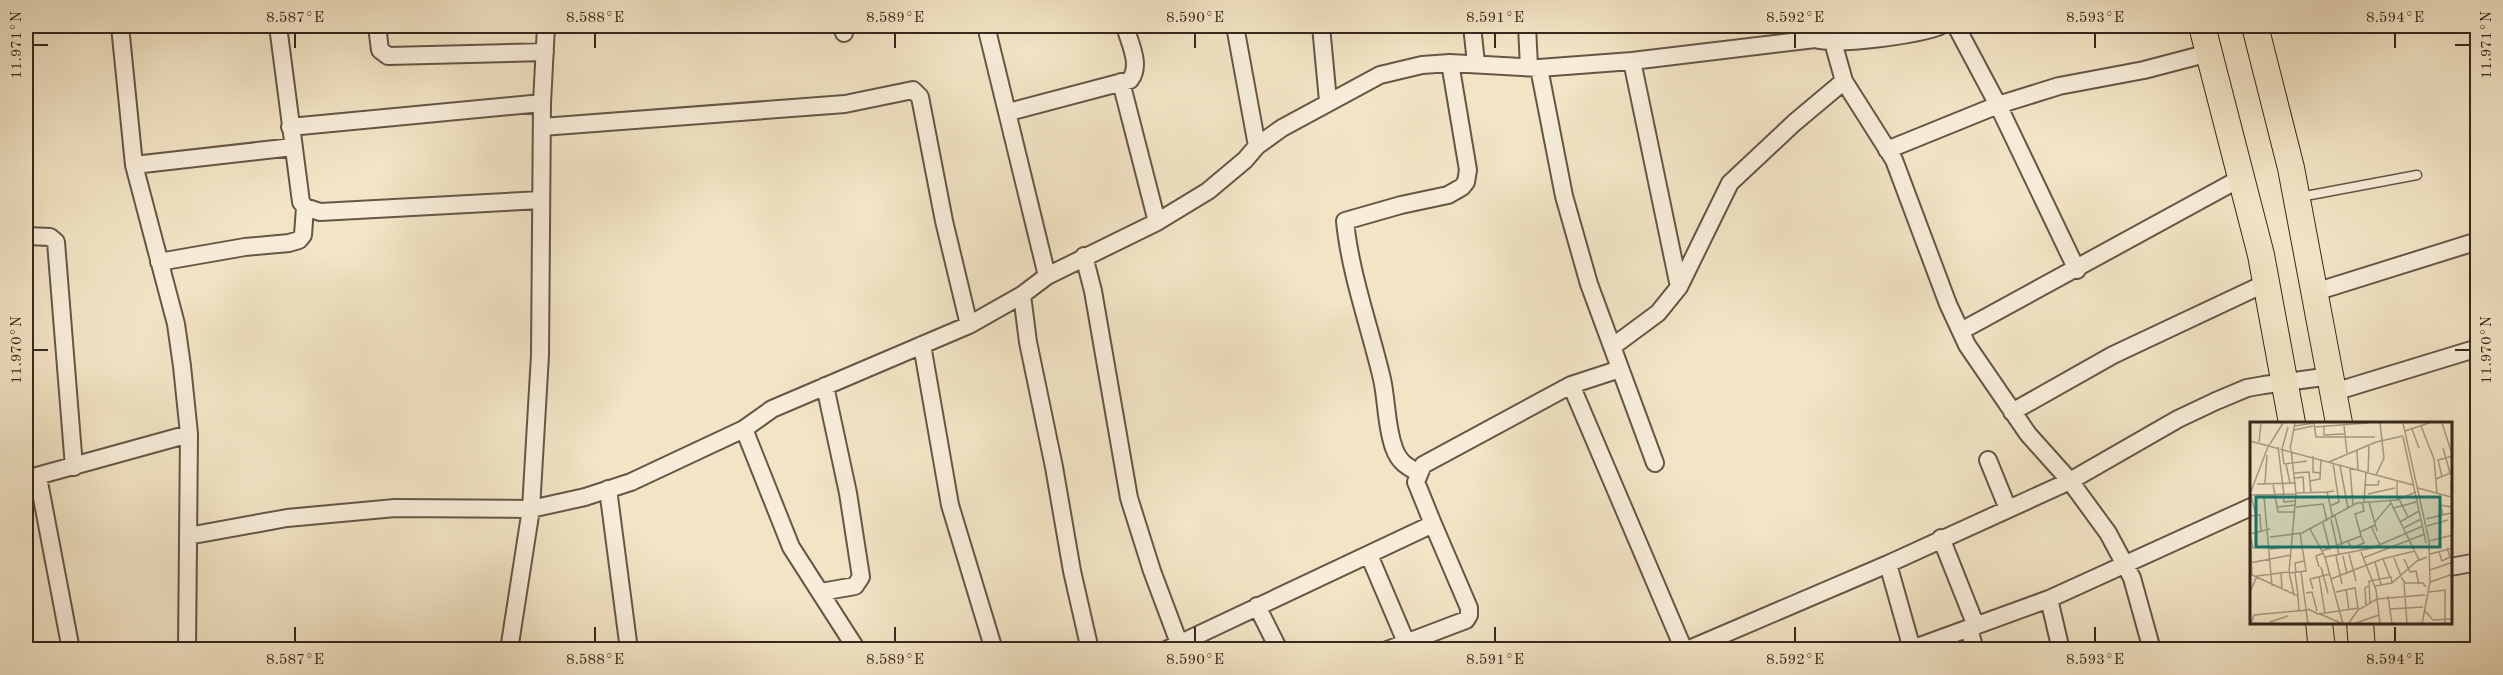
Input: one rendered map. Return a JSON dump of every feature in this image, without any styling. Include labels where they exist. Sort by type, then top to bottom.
[{"type":"main road","points":[[2202,26],[2266,283],[2292,422]]},
{"type":"main road","points":[[2255,26],[2296,197],[2339,422]]},
{"type":"main road","points":[[2319,624],[2322,650]]},
{"type":"main road","points":[[2360,624],[2361,650]]},
{"type":"street","points":[[120,26],[134,165],[176,324],[189,434],[188,536],[182,648]]},
{"type":"street","points":[[278,26],[301,202],[305,207],[320,212],[541,200]]},
{"type":"street","points":[[377,26],[380,50],[388,56],[545,52]]},
{"type":"street","points":[[509,650],[531,508],[540,355],[542,103],[546,26]]},
{"type":"street","points":[[986,26],[1009,112],[1047,276]]},
{"type":"street","points":[[1009,112],[1130,80],[1135,74],[1136,64],[1125,26]]},
{"type":"street","points":[[1235,26],[1257,146]]},
{"type":"street","points":[[1321,26],[1329,101]]},
{"type":"street","points":[[1472,26],[1476,63]]},
{"type":"street","points":[[1527,26],[1534,68],[1564,196],[1590,284],[1656,463]]},
{"type":"street","points":[[1956,26],[1998,105],[2077,270]]},
{"type":"street","points":[[188,536],[287,518],[395,508],[531,508],[585,497],[631,482],[744,429],[772,409],[969,325],[1022,295],[1047,276],[1157,222],[1208,191],[1245,160],[1257,146],[1282,128],[1380,75],[1422,65],[1450,63],[1534,68],[1632,61],[1812,32],[1833,42],[1930,27]]},
{"type":"street","points":[[1833,42],[1844,81],[1887,150],[1907,192],[1948,304],[1961,332],[1979,364],[2028,434],[2070,481],[2108,533],[2132,578],[2152,650]]},
{"type":"street","points":[[1887,150],[1998,105],[2059,86],[2144,70],[2209,53]]},
{"type":"street","points":[[1632,61],[1679,287]]},
{"type":"street","points":[[1419,472],[1403,465],[1389,432],[1383,382],[1349,246],[1345,221],[1401,205],[1448,195],[1467,182],[1468,170],[1450,63]]},
{"type":"street","points":[[1612,347],[1658,314],[1679,287],[1730,183],[1794,123],[1844,81]]},
{"type":"street","points":[[1121,82],[1157,222]]},
{"type":"street","points":[[542,127],[844,104],[913,90],[920,97],[944,221],[969,325]]},
{"type":"street","points":[[290,127],[542,103]]},
{"type":"street","points":[[134,165],[293,147]]},
{"type":"street","points":[[1961,332],[2241,178]]},
{"type":"street","points":[[159,262],[298,240],[303,235],[305,207]]},
{"type":"street","points":[[26,236],[50,237],[56,243],[74,467]]},
{"type":"street","points":[[2315,292],[2478,241]]},
{"type":"street","points":[[1084,256],[1095,303],[1129,498],[1172,646],[1433,524]]},
{"type":"street","points":[[2012,412],[2113,355],[2266,283]]},
{"type":"street","points":[[1022,295],[1028,342],[1054,467],[1072,571],[1090,650]]},
{"type":"street","points":[[922,345],[950,505],[994,650]]},
{"type":"street","points":[[1571,385],[1691,649],[1888,564],[2070,481],[2178,419],[2247,388],[2286,382],[2332,384],[2478,348]]},
{"type":"street","points":[[1387,650],[1466,620],[1470,615],[1470,608],[1416,482],[1423,465],[1571,385],[1620,369]]},
{"type":"street","points":[[821,592],[855,586],[861,577],[848,493],[825,386]]},
{"type":"street","points":[[744,429],[791,547],[857,650]]},
{"type":"street","points":[[71,650],[32,478],[189,434]]},
{"type":"street","points":[[1988,460],[2008,508]]},
{"type":"street","points":[[608,489],[629,650]]},
{"type":"street","points":[[1888,564],[1910,649],[2049,599],[2250,507]]},
{"type":"street","points":[[1941,538],[1973,628],[1975,650]]},
{"type":"street","points":[[1369,555],[1406,642]]},
{"type":"street","points":[[2452,567],[2478,562]]},
{"type":"street","points":[[2049,599],[2061,650]]},
{"type":"street","points":[[1257,606],[1279,650]]},
{"type":"lane","points":[[2296,197],[2417,176]]}]
